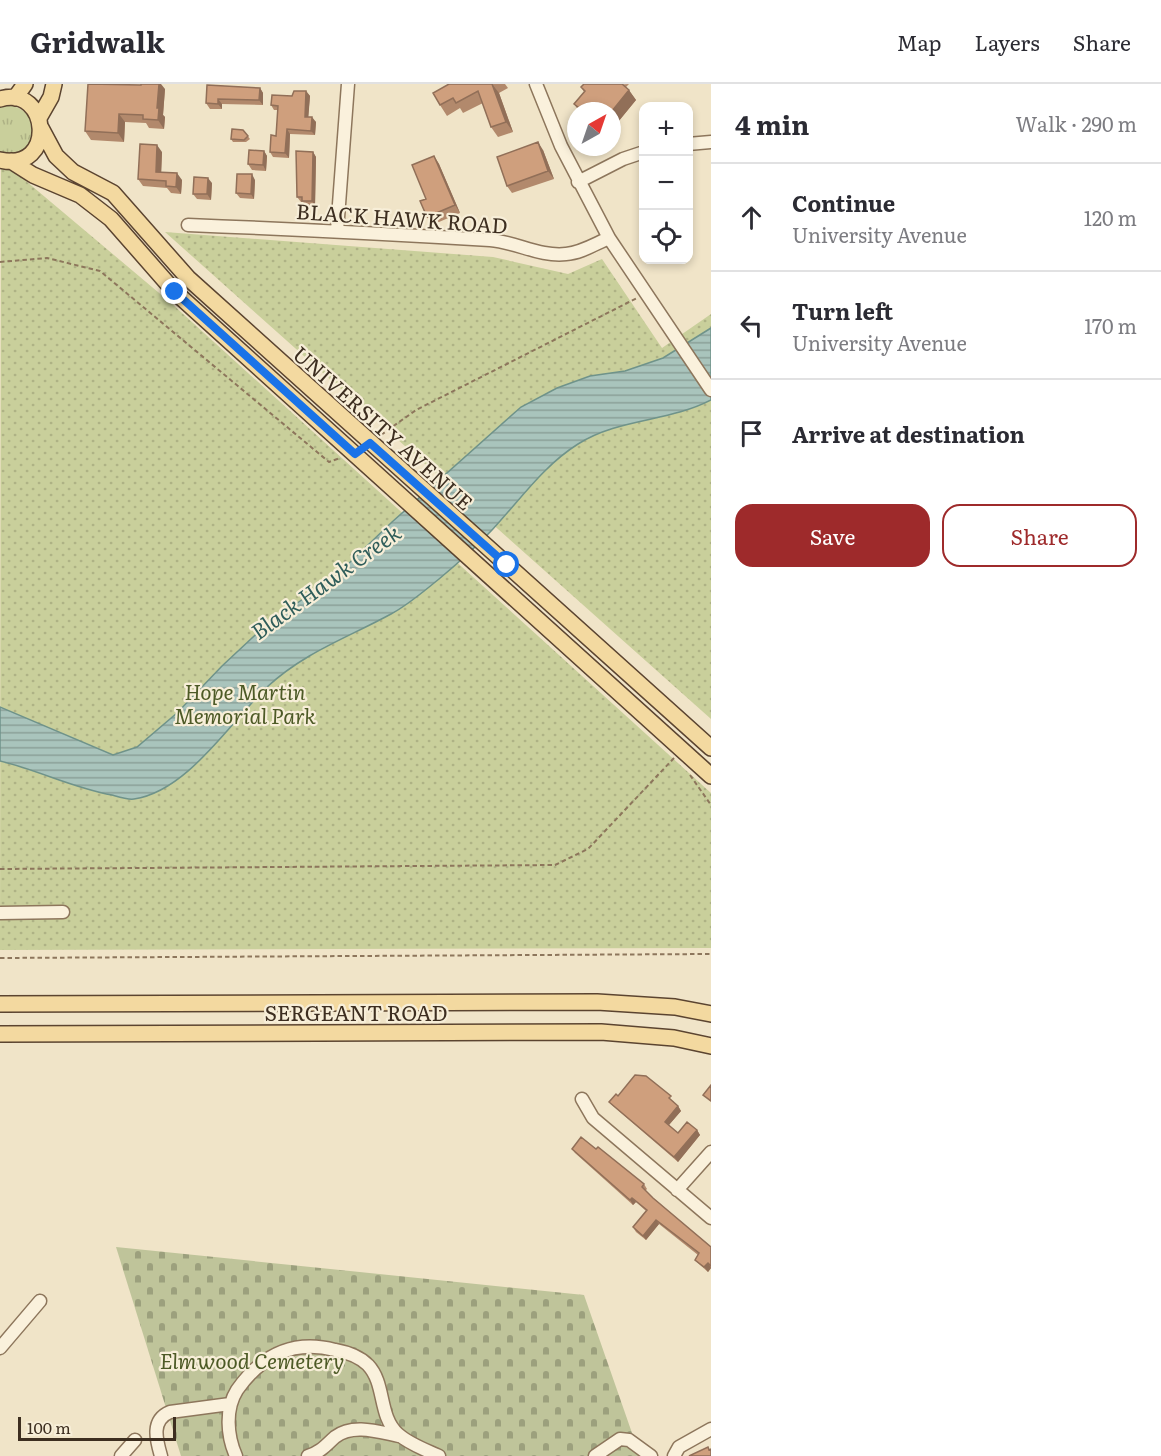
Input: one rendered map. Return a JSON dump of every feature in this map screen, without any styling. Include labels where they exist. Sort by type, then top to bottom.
[{"type":"main road","points":[[5,97],[25,84]]},
{"type":"main road","points":[[4,161],[28,156],[35,148],[40,139],[40,123],[54,84]]},
{"type":"main road","points":[[5,97],[25,102],[33,108],[40,123]]},
{"type":"main road","name":"UNIVERSITY AVENUE","points":[[40,123],[56,156],[73,172],[112,194],[188,278],[711,748]]},
{"type":"main road","name":"UNIVERSITY AVENUE","points":[[4,161],[80,195],[111,219],[175,292],[711,776]]},
{"type":"main road","name":"SERGEANT ROAD","points":[[0,1004],[597,1002],[664,1006],[711,1014]]},
{"type":"main road","name":"SERGEANT ROAD","points":[[0,1035],[601,1032],[674,1038],[711,1046]]},
{"type":"street","points":[[337,231],[348,84]]},
{"type":"street","points":[[536,84],[578,182],[609,238],[711,390]]},
{"type":"street","points":[[693,144],[711,142]]},
{"type":"street","points":[[578,182],[623,159],[639,154]]},
{"type":"street","name":"BLACK HAWK ROAD","points":[[188,225],[503,241],[544,254],[566,255],[609,238]]},
{"type":"street","points":[[0,913],[63,912]]},
{"type":"street","points":[[582,1098],[593,1118],[711,1218]]},
{"type":"street","points":[[677,1190],[711,1152]]},
{"type":"street","points":[[0,1348],[40,1301]]},
{"type":"street","points":[[236,1456],[230,1434],[230,1404],[235,1393],[267,1360],[281,1351],[294,1347],[327,1347],[346,1352],[366,1362],[378,1381],[386,1416],[399,1436]]},
{"type":"street","points":[[161,1456],[156,1429],[163,1415],[170,1412],[230,1404]]},
{"type":"street","points":[[308,1456],[326,1453],[346,1431],[361,1429],[399,1436],[439,1456]]},
{"type":"street","points":[[674,1456],[679,1447],[711,1429]]},
{"type":"street","points":[[595,1456],[620,1439],[629,1440],[651,1456]]},
{"type":"street","points":[[121,1456],[135,1440]]},
{"type":"path","points":[[0,262],[47,258],[100,271],[329,462],[355,454]]},
{"type":"path","points":[[370,443],[416,410],[645,294]]},
{"type":"path","points":[[0,869],[555,865],[588,849],[676,756]]},
{"type":"path","points":[[690,775],[711,805]]},
{"type":"path","points":[[0,957],[711,954]]},
{"type":"green space","points":[[11,105],[26,113],[33,131],[24,152],[0,157],[0,106]]},
{"type":"green space","name":"Hope Martin Memorial Park","points":[[1,160],[171,303],[711,793],[711,948],[0,950]]},
{"type":"green space","points":[[165,232],[493,257],[568,274],[602,259],[662,348],[711,314],[711,719]]},
{"type":"green space","name":"Elmwood Cemetery","points":[[116,1247],[584,1295],[640,1456],[181,1456]]},
{"type":"water","points":[[711,328],[711,400],[678,412],[610,429],[578,444],[565,453],[543,473],[486,536],[439,579],[397,610],[311,655],[281,675],[253,701],[207,753],[172,783],[154,793],[129,799],[83,788],[0,761],[0,707],[113,755],[137,747],[177,713],[267,624],[346,566],[521,407],[557,388],[590,376],[625,371],[663,358]]},
{"type":"building","points":[[88,84],[159,84],[158,120],[143,119],[143,115],[119,114],[118,133],[85,131]]},
{"type":"building","points":[[449,84],[492,84],[506,122],[491,127],[478,91],[456,103],[453,98],[440,105],[433,93]]},
{"type":"building","points":[[584,84],[622,84],[629,90],[619,102],[576,102],[585,91],[581,87]]},
{"type":"building","points":[[207,85],[260,88],[259,100],[218,99],[218,104],[206,103]]},
{"type":"building","points":[[294,91],[306,91],[305,117],[312,117],[311,131],[287,129],[285,153],[270,152],[271,135],[276,136],[278,106],[271,105],[272,95],[292,96]]},
{"type":"building","points":[[232,129],[243,130],[248,136],[244,140],[231,139]]},
{"type":"building","points":[[538,142],[548,171],[507,186],[497,157]]},
{"type":"building","points":[[140,144],[157,145],[156,172],[177,173],[176,187],[166,186],[166,181],[138,179]]},
{"type":"building","points":[[249,150],[264,151],[263,165],[248,164]]},
{"type":"building","points":[[296,151],[313,152],[312,201],[302,201],[302,197],[297,197]]},
{"type":"building","points":[[434,156],[455,205],[427,217],[420,201],[426,199],[412,165]]},
{"type":"building","points":[[237,174],[252,174],[251,194],[236,193]]},
{"type":"building","points":[[194,177],[208,178],[207,194],[193,194]]},
{"type":"building","points":[[635,1075],[646,1076],[671,1096],[669,1098],[678,1106],[665,1122],[678,1133],[687,1122],[697,1130],[674,1157],[609,1102],[616,1094],[618,1096]]},
{"type":"building","points":[[711,1085],[711,1101],[703,1095]]},
{"type":"building","points":[[581,1137],[596,1149],[598,1147],[644,1184],[642,1187],[653,1198],[711,1247],[711,1266],[708,1263],[704,1267],[695,1260],[699,1253],[656,1220],[643,1236],[633,1227],[647,1210],[632,1198],[630,1200],[572,1149]]},
{"type":"building","points":[[708,1447],[709,1450],[711,1449],[711,1456],[689,1456]]},
{"type":"route","points":[[175,292],[355,454],[370,443],[507,565]]},
{"type":"water label","name":"Black Hawk Creek","points":[[325,581]]}]
